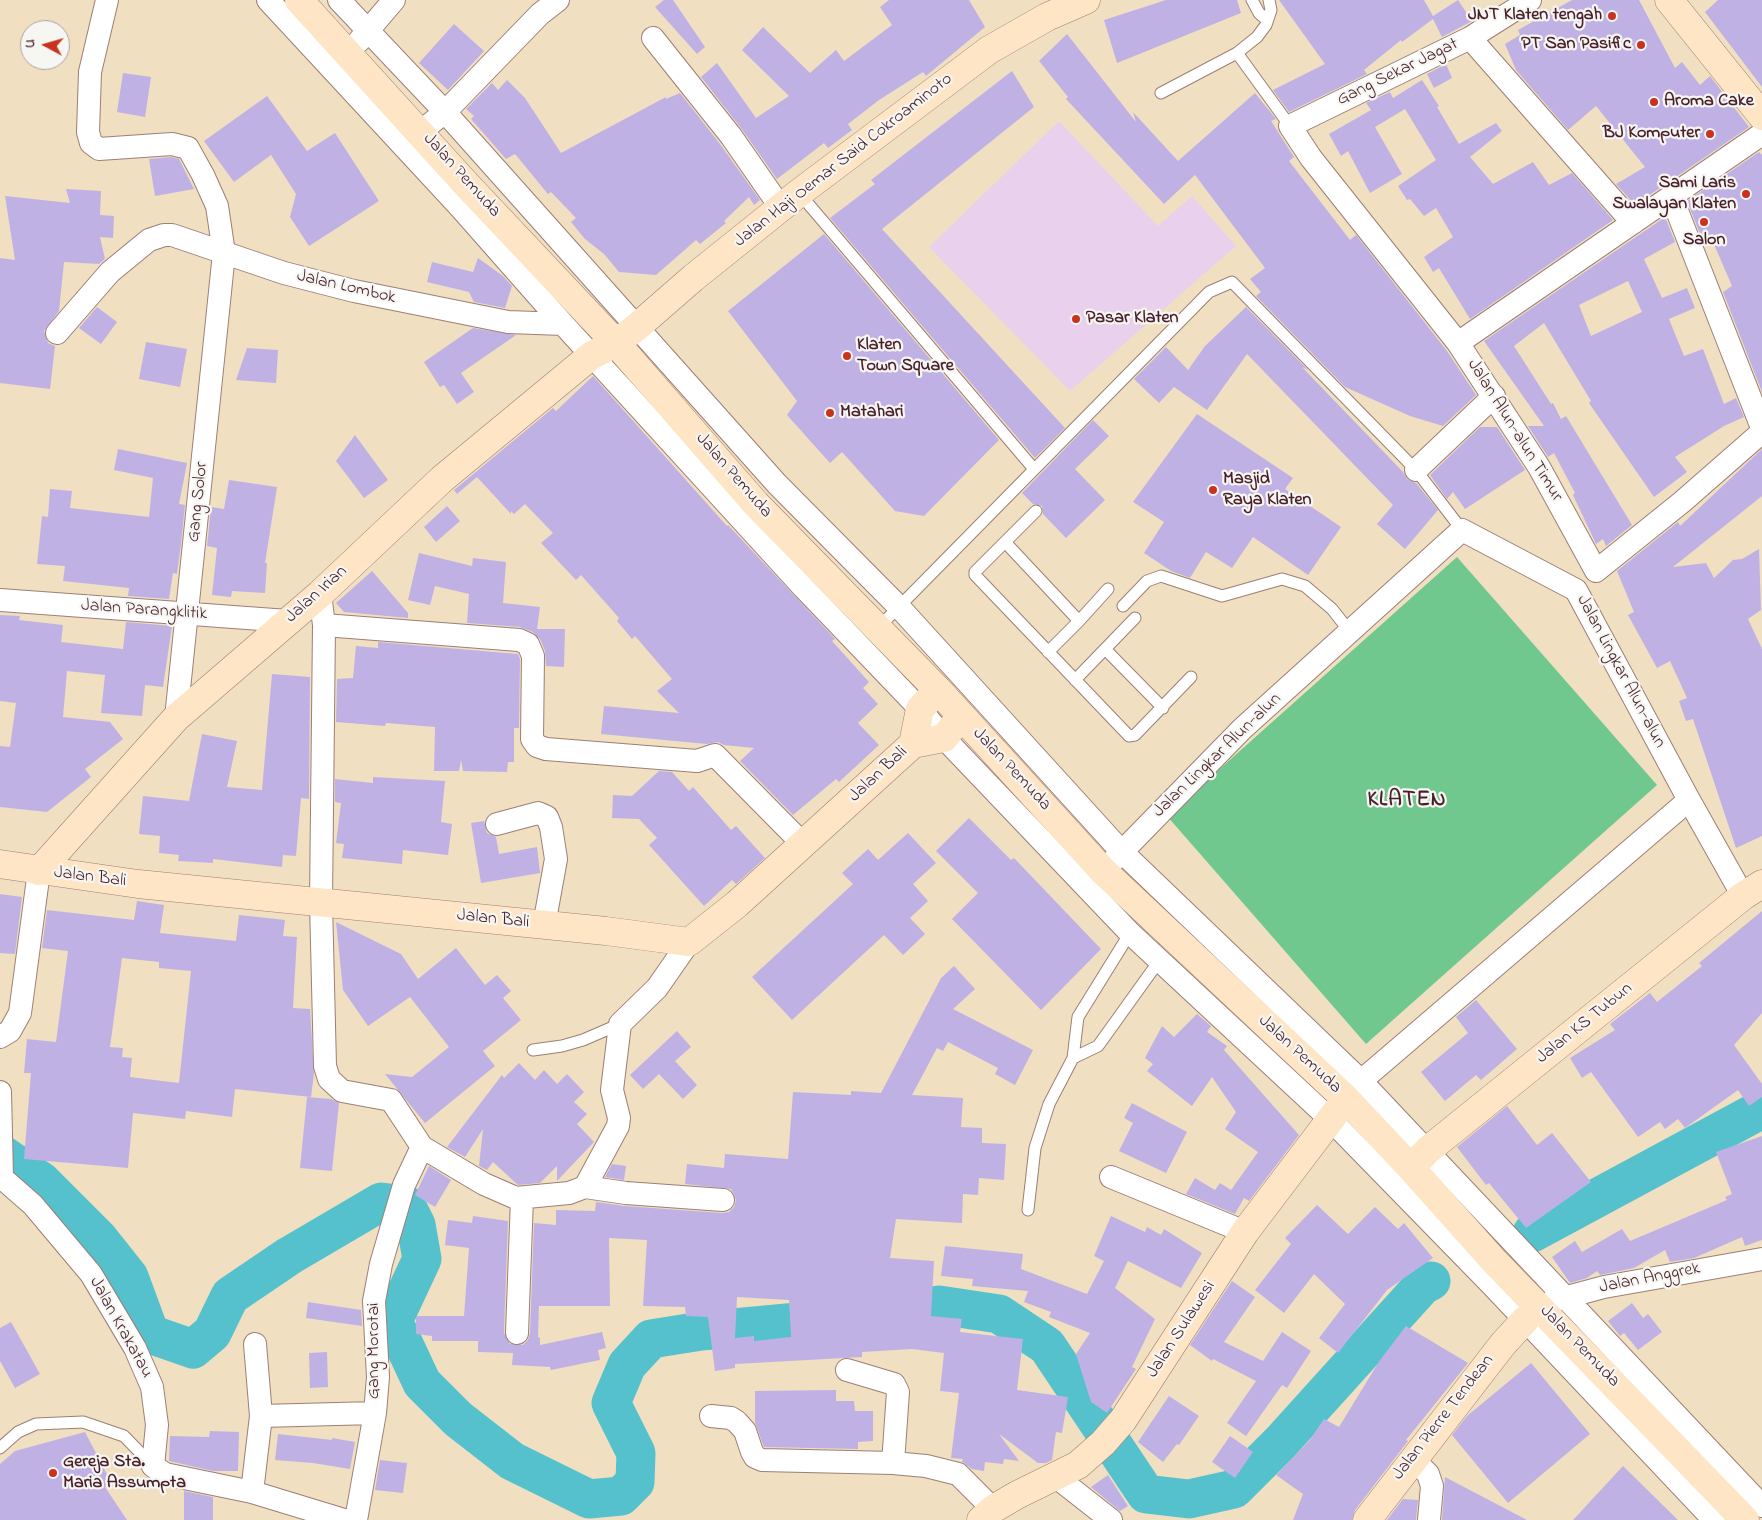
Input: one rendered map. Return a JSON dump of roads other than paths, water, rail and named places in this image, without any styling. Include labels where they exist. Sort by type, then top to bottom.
[{"type":"street","name":"Gang Solor","points":[[107,0],[90,72],[88,132],[92,143],[100,149],[172,144],[188,148],[203,175],[216,206],[223,257],[176,718]]},
{"type":"street","points":[[268,0],[456,193],[563,324],[604,349],[804,588],[929,699],[944,738],[1130,933],[1159,961],[1346,1100]]},
{"type":"street","name":"Jalan Pemuda","points":[[299,0],[420,132],[456,193],[488,207],[604,349],[767,494],[878,629],[929,699],[1001,738],[1103,871],[1346,1100],[1420,1159],[1462,1227],[1543,1308],[1745,1520]]},
{"type":"street","points":[[339,0],[444,112],[638,326],[767,494],[899,607],[1001,738],[1121,851],[1346,1100],[1543,1308],[1762,1506]]},
{"type":"street","points":[[348,52],[369,32],[394,0]]},
{"type":"street","points":[[420,132],[444,112],[540,14],[558,0]]},
{"type":"street","name":"Jalan Haji Oemar Said Cokroaminoto","points":[[604,349],[638,326],[693,278],[790,200],[989,50],[1047,17],[1086,0]]},
{"type":"street","name":"Gang Sekar Jagat","points":[[1290,126],[1470,38],[1530,0]]},
{"type":"street","points":[[1669,0],[1762,116]]},
{"type":"street","points":[[653,38],[731,136],[790,200]]},
{"type":"street","points":[[1470,38],[1632,223]]},
{"type":"street","name":"Jalan Alun-alun Timur","points":[[1290,126],[1311,158],[1458,342],[1539,467],[1596,571]]},
{"type":"street","points":[[1458,342],[1632,223],[1672,198],[1762,134]]},
{"type":"street","points":[[1576,590],[1596,571],[1688,496],[1762,430],[1672,198]]},
{"type":"street","name":"Jalan Lombok","points":[[56,333],[110,272],[137,249],[156,237],[172,235],[223,257],[354,291],[508,322],[563,324]]},
{"type":"street","name":"Jalan Irian","points":[[39,871],[176,718],[320,594],[442,479],[604,349]]},
{"type":"street","points":[[1416,470],[1494,396]]},
{"type":"street","name":"Jalan Lingkar Alun-alun","points":[[1103,871],[1242,729],[1462,530],[1576,590],[1689,800],[1752,890]]},
{"type":"street","points":[[320,594],[324,625],[321,902],[325,1066],[329,1079],[342,1091],[391,1100],[422,1147],[484,1184],[516,1198],[569,1193],[585,1187],[626,1193],[723,1200]]},
{"type":"street","name":"Jalan Parangklitik","points":[[0,600],[288,621]]},
{"type":"street","points":[[324,625],[519,640],[528,644],[533,656],[532,739],[537,746],[546,749],[697,761],[715,755],[803,844]]},
{"type":"street","name":"Jalan Bali","points":[[0,864],[39,871],[688,942],[737,904],[913,744],[929,699]]},
{"type":"street","points":[[944,738],[961,716]]},
{"type":"street","name":"Jalan Bali","points":[[913,744],[944,738]]},
{"type":"street","points":[[1346,1100],[1689,800]]},
{"type":"street","points":[[497,824],[538,813],[547,817],[551,827],[556,859],[544,925]]},
{"type":"street","points":[[0,1037],[10,1031],[20,1013],[39,871]]},
{"type":"street","name":"Jalan KS Tubun","points":[[1420,1159],[1752,890]]},
{"type":"street","points":[[585,1187],[618,1126],[619,1118],[612,1090],[620,1024],[657,988],[688,942]]},
{"type":"street","points":[[0,1092],[2,1174]]},
{"type":"street","name":"Jalan Sulawesi","points":[[987,1515],[1078,1465],[1104,1443],[1123,1420],[1245,1232],[1346,1100]]},
{"type":"street","name":"Gang Morotai","points":[[356,1520],[375,1413],[378,1377],[374,1301],[404,1185],[422,1147]]},
{"type":"street","name":"Jalan Krakatau","points":[[2,1174],[33,1205],[91,1274],[135,1348],[152,1387],[157,1425],[153,1466]]},
{"type":"street","points":[[1111,1177],[1245,1232]]},
{"type":"street","points":[[517,1333],[522,1198]]},
{"type":"street","name":"Jalan Anggrek","points":[[1543,1308],[1604,1288],[1762,1259]]},
{"type":"street","points":[[1543,1308],[1714,1520]]},
{"type":"street","name":"Jalan Pierre Tendean","points":[[1367,1520],[1503,1344],[1543,1308]]},
{"type":"street","points":[[252,1492],[261,1416],[255,1344]]},
{"type":"street","points":[[847,1370],[894,1384],[898,1392],[893,1463]]},
{"type":"street","points":[[261,1416],[375,1413]]},
{"type":"street","points":[[711,1416],[731,1418],[737,1422],[745,1432],[755,1458],[762,1460],[893,1463],[926,1466],[958,1474],[987,1515]]},
{"type":"street","points":[[1413,1459],[1428,1474],[1432,1486],[1429,1520]]},
{"type":"street","points":[[153,1466],[165,1474],[252,1492],[344,1520]]},
{"type":"street","points":[[1055,1476],[1102,1513]]},
{"type":"lane","points":[[1252,0],[1259,13],[1267,20]]},
{"type":"lane","points":[[1161,93],[1237,53],[1257,37],[1263,31],[1271,10],[1269,0]]},
{"type":"lane","points":[[1237,53],[1290,126]]},
{"type":"lane","points":[[790,200],[1034,469]]},
{"type":"lane","points":[[878,629],[1209,292],[1232,282],[1416,470],[1462,530]]},
{"type":"lane","points":[[1036,511],[975,572],[976,575],[1129,736],[1135,735],[1191,677]]},
{"type":"lane","points":[[1005,542],[1078,620]]},
{"type":"lane","points":[[1122,606],[1147,581],[1161,576],[1222,596],[1282,578],[1305,586],[1332,609],[1350,632]]},
{"type":"lane","points":[[1048,652],[1108,589]]},
{"type":"lane","points":[[1075,680],[1135,618]]},
{"type":"lane","points":[[1105,649],[1163,708]]},
{"type":"lane","points":[[1028,1210],[1034,1148],[1049,1104],[1073,1058],[1078,1017],[1130,933]]},
{"type":"lane","points":[[1073,1058],[1098,1046],[1159,961]]},
{"type":"lane","points":[[533,1050],[576,1042],[620,1024]]},
{"type":"lane","points":[[0,1448],[18,1432],[36,1424],[83,1422],[124,1436],[153,1466]]},
{"type":"waterway","points":[[1532,1233],[1762,1109]]},
{"type":"waterway","points":[[0,1153],[41,1181],[98,1238],[129,1277],[150,1334],[193,1349],[212,1333],[230,1296],[289,1256],[381,1202],[406,1205],[416,1225],[422,1259],[393,1321],[422,1383],[458,1419],[512,1461],[589,1499],[621,1496],[635,1482],[636,1453],[611,1403],[627,1365],[651,1339],[701,1331],[830,1319],[939,1305],[999,1314],[1047,1346],[1146,1494],[1189,1499],[1234,1489],[1281,1442],[1423,1285],[1431,1281]]},
{"type":"place","name":"JNT Klaten tengah","points":[[1612,16]]},
{"type":"place","name":"PT San Pasific","points":[[1641,45]]},
{"type":"place","name":"Aroma Cake","points":[[1654,102]]},
{"type":"place","name":"BJ Komputer","points":[[1710,134]]},
{"type":"place","name":"Sami Laris Swalayan Klaten","points":[[1746,194]]},
{"type":"place","name":"Salon","points":[[1704,222]]},
{"type":"place","name":"Pasar Klaten","points":[[1076,319]]},
{"type":"place","name":"Klaten Town Square","points":[[847,356]]},
{"type":"place","name":"Matahari","points":[[830,413]]},
{"type":"place","name":"Masjid Raya Klaten","points":[[1213,490]]},
{"type":"place","name":"Gereja Sta. Maria Assumpta","points":[[53,1473]]},
{"type":"district","name":"KLATEN","points":[[1407,801]]}]
